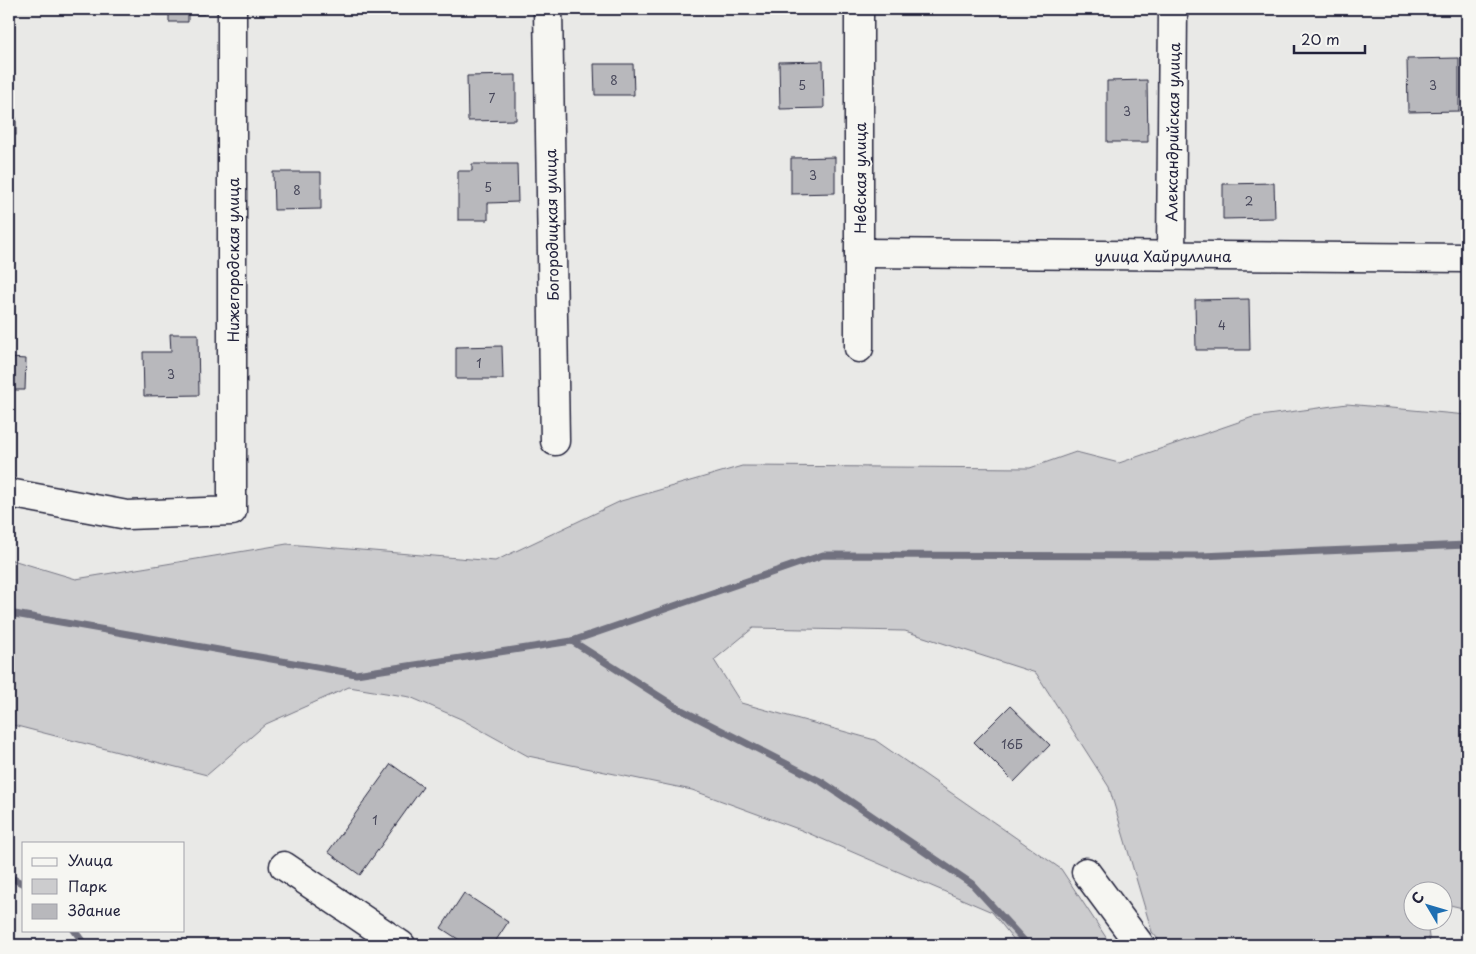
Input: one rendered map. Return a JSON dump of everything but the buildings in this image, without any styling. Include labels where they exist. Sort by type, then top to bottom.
[{"type":"street","name":"Нижегородская улица","points":[[9,493],[127,515],[232,511],[232,9]]},
{"type":"street","name":"Богородицкая улица","points":[[548,9],[554,440]]},
{"type":"street","name":"Невская улица","points":[[859,9],[859,348]]},
{"type":"street","name":"Александрийская улица","points":[[1170,255],[1173,9]]},
{"type":"street","name":"улица Хайруллина","points":[[859,254],[1467,258]]},
{"type":"street","points":[[284,866],[401,945]]},
{"type":"street","points":[[1086,872],[1140,945]]},
{"type":"green space","points":[[1347,404],[1467,415],[1467,909],[1454,906],[1454,882],[1404,882],[1404,932],[1428,932],[1430,945],[1163,945],[1152,932],[1109,787],[1036,673],[905,631],[753,628],[714,660],[741,703],[875,740],[1061,869],[1111,945],[1018,945],[992,912],[801,830],[692,790],[528,756],[461,719],[410,697],[349,687],[266,724],[207,775],[9,724],[9,559],[76,579],[287,544],[495,561],[621,501],[742,466],[1030,468],[1076,452],[1119,463],[1253,417]]},
{"type":"waterway","points":[[9,613],[356,674],[572,641],[823,555],[1201,556],[1467,545]]},
{"type":"waterway","points":[[572,641],[676,707],[822,782],[972,884],[1028,945]]},
{"type":"waterway","points":[[9,877],[22,883]]},
{"type":"waterway","points":[[75,932],[85,945]]}]
